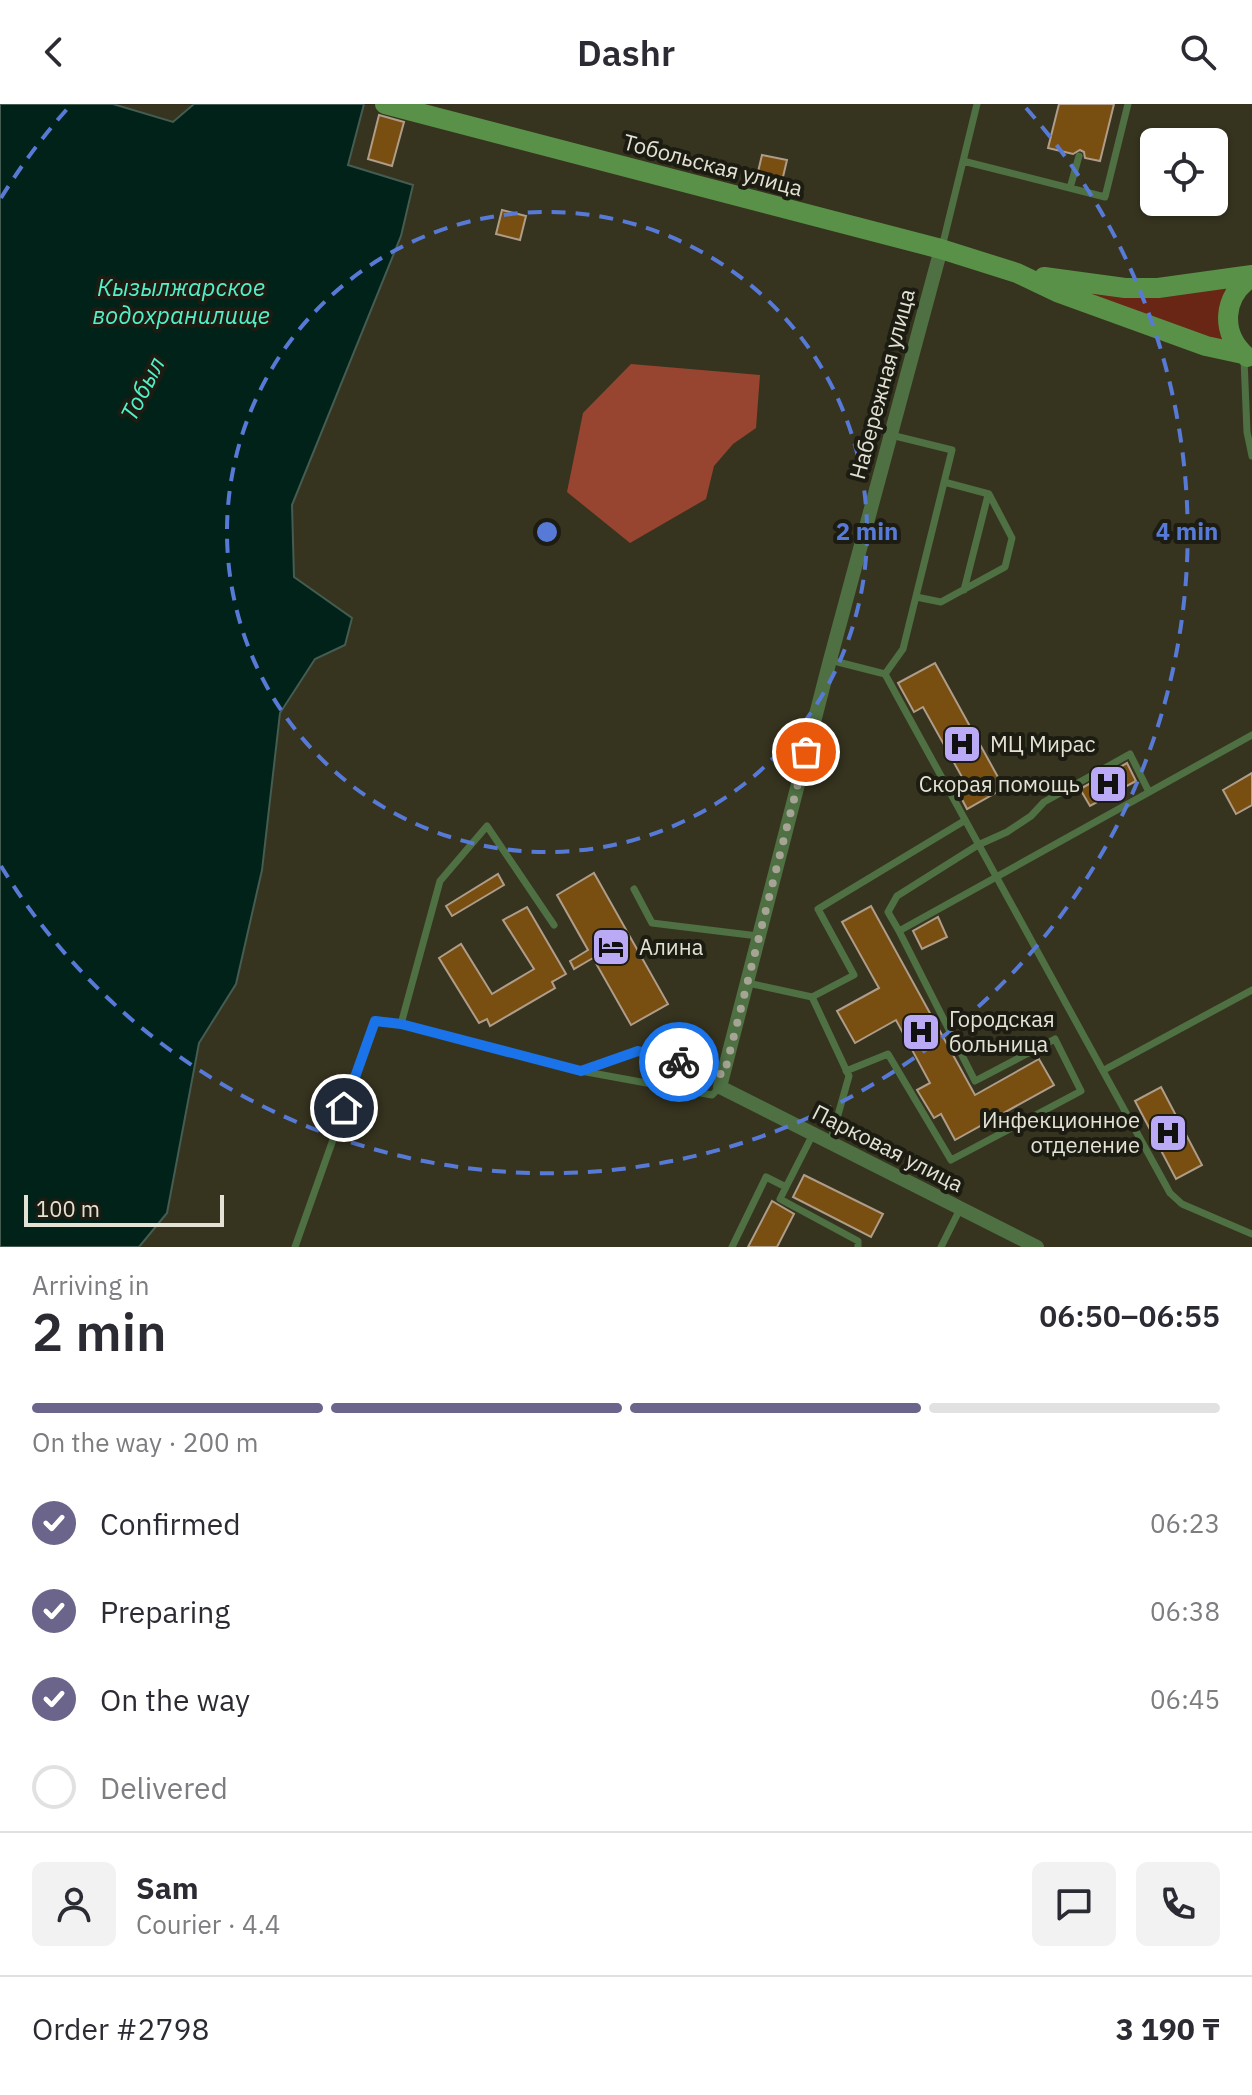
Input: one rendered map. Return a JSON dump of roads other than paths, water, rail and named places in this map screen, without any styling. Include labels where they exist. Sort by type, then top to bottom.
[{"type":"street","name":"Тобольская улица","points":[[391,105],[941,249],[1017,273]]},
{"type":"street","name":"Набережная улица","points":[[722,1081],[830,660],[941,249]]},
{"type":"street","points":[[1017,273],[1125,288],[1158,288],[1252,276]]},
{"type":"street","points":[[1017,273],[1057,292],[1206,346],[1246,356]]},
{"type":"street","points":[[1246,356],[1230,335],[1227,315],[1233,296],[1252,276]]},
{"type":"street","name":"Парковая улица","points":[[722,1081],[830,1143],[1037,1247]]},
{"type":"lane","points":[[941,249],[977,104]]},
{"type":"lane","points":[[963,161],[1105,197],[1128,104]]},
{"type":"lane","points":[[1070,188],[1079,156]]},
{"type":"lane","points":[[1246,356],[1252,451]]},
{"type":"lane","points":[[885,674],[903,649],[952,450],[891,435]]},
{"type":"lane","points":[[916,597],[941,602],[1005,567],[1012,538],[989,494],[944,482]]},
{"type":"lane","points":[[964,590],[989,494]]},
{"type":"lane","points":[[830,660],[885,674],[1170,1193],[1182,1204],[1252,1234]]},
{"type":"lane","points":[[899,931],[1252,735]]},
{"type":"lane","points":[[846,1071],[888,1054],[951,1160],[1081,1091],[1055,1039],[975,1081],[888,912],[897,896],[978,845],[1007,832],[1031,816],[1044,802],[1130,754],[1149,792]]},
{"type":"lane","points":[[746,983],[812,997],[854,975],[818,909],[964,821]]},
{"type":"lane","points":[[401,1024],[440,881],[487,826],[554,925]]},
{"type":"lane","points":[[634,889],[652,923],[758,936]]},
{"type":"lane","points":[[1104,1070],[1252,990]]},
{"type":"lane","points":[[812,997],[849,1076],[830,1143]]},
{"type":"lane","points":[[295,1247],[375,1021],[401,1024],[581,1071],[712,1095],[722,1081],[638,1051],[581,1071]]},
{"type":"lane","points":[[813,1134],[780,1199],[858,1241],[858,1247]]},
{"type":"lane","points":[[732,1247],[766,1177],[786,1187]]},
{"type":"lane","points":[[941,1247],[960,1209]]},
{"type":"water","name":"Кызылжарское водохранилище","points":[[0,104],[113,104],[173,122],[194,104],[364,104],[348,165],[413,185],[401,236],[292,505],[294,577],[352,618],[345,645],[315,659],[280,713],[262,870],[236,984],[199,1043],[167,1213],[139,1247],[0,1247]]},
{"type":"place","name":"МЦ Мирас","points":[[962,744]]},
{"type":"place","name":"Скорая помощь","points":[[1108,784]]},
{"type":"place","name":"Алина","points":[[611,947]]},
{"type":"place","name":"Городская больница","points":[[921,1032]]},
{"type":"place","name":"Инфекционное отделение","points":[[1168,1133]]},
{"type":"water label","name":"Тобыл","points":[[143,389]]}]
